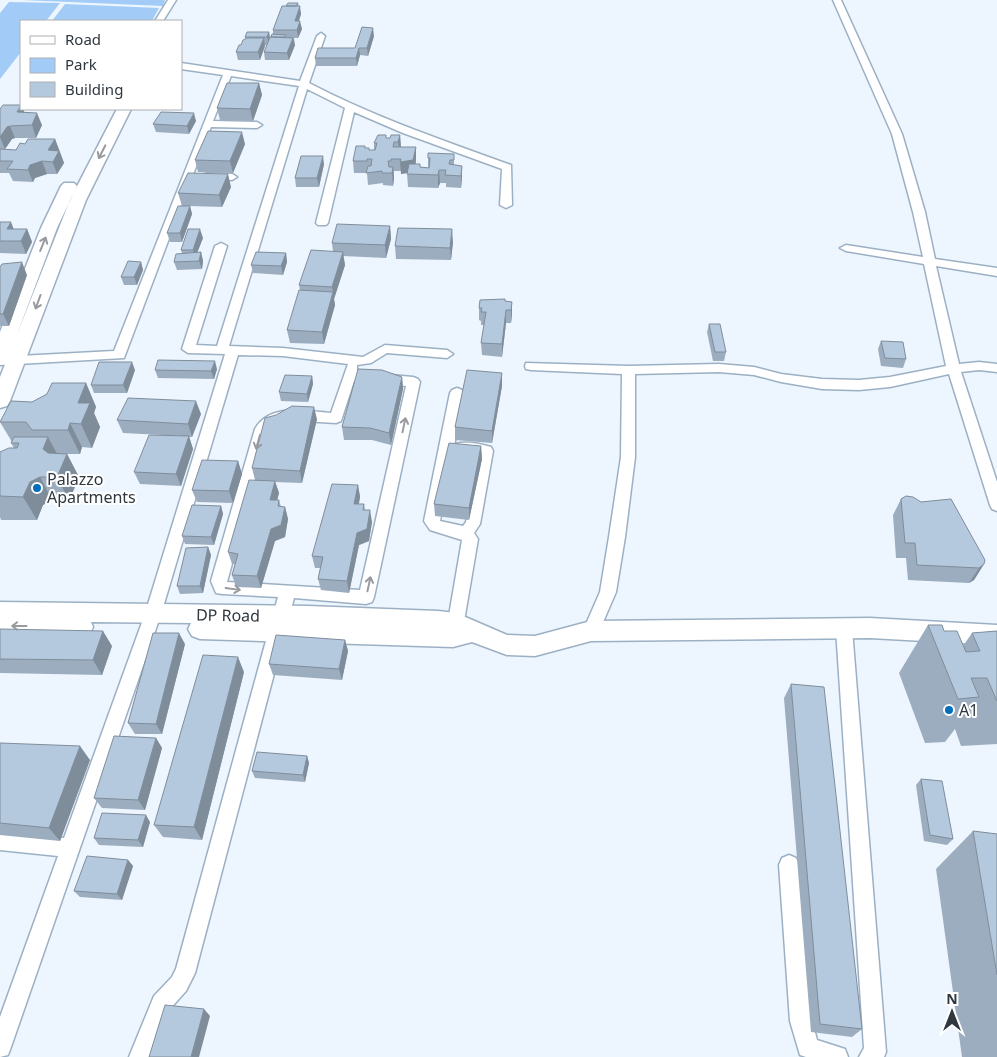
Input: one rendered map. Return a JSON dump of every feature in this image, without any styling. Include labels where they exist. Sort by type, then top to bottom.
[{"type":"street","points":[[160,20],[172,0]]},
{"type":"street","points":[[837,0],[897,134],[911,181],[949,354],[997,505]]},
{"type":"street","points":[[66,848],[78,800],[93,758],[150,620],[304,84],[321,36]]},
{"type":"street","points":[[182,66],[304,84],[350,107],[406,131],[507,167],[506,206]]},
{"type":"street","points":[[5,359],[119,355],[228,73]]},
{"type":"street","points":[[322,223],[350,107]]},
{"type":"street","points":[[0,401],[5,359],[25,269],[49,228],[108,110]]},
{"type":"street","points":[[5,359],[78,200],[123,110]]},
{"type":"street","points":[[207,124],[258,125]]},
{"type":"street","points":[[187,176],[232,177]]},
{"type":"street","points":[[221,246],[188,349],[283,352],[354,360],[370,360],[378,352],[385,349],[447,354]]},
{"type":"street","points":[[846,248],[997,272]]},
{"type":"street","points":[[349,376],[413,382],[366,597],[314,592],[222,588],[219,581],[262,429],[275,418],[284,415],[336,418],[349,376],[354,360]]},
{"type":"street","points":[[532,366],[630,370],[719,368],[754,371],[781,378],[822,384],[859,385],[890,382],[954,369],[979,366],[997,368]]},
{"type":"street","points":[[591,631],[608,592],[617,537],[628,457],[630,370]]},
{"type":"street","points":[[457,394],[431,521],[435,526],[466,533],[470,539],[461,631],[506,645],[535,646],[591,631],[844,629],[997,635]]},
{"type":"street","points":[[446,446],[486,451],[473,524],[466,533]]},
{"type":"street","points":[[140,1057],[161,1003],[179,984],[185,973],[288,591]]},
{"type":"street","points":[[307,624],[314,592]]},
{"type":"street","name":"DP Road","points":[[0,611],[150,620],[279,623],[461,631]]},
{"type":"street","name":"DP Road","points":[[0,626],[150,620]]},
{"type":"street","points":[[844,629],[876,1052],[870,1057]]},
{"type":"street","points":[[0,1047],[66,848],[93,758]]},
{"type":"street","points":[[0,841],[66,848]]},
{"type":"street","points":[[789,865],[801,1021],[808,1047],[837,1057]]},
{"type":"green space","points":[[22,0],[165,0],[163,6]]},
{"type":"green space","points":[[9,2],[60,3],[47,20],[20,20],[20,53],[0,79],[0,13]]},
{"type":"green space","points":[[65,4],[159,8],[153,20],[53,20]]},
{"type":"building","points":[[288,3],[298,3],[296,6],[286,6]]},
{"type":"building","points":[[282,6],[300,6],[295,21],[300,21],[297,30],[273,30]]},
{"type":"building","points":[[362,27],[373,28],[367,48],[359,48],[356,58],[315,58],[318,48],[355,48]]},
{"type":"building","points":[[247,32],[269,32],[267,37],[245,37]]},
{"type":"building","points":[[272,34],[286,35],[285,37],[271,37]]},
{"type":"building","points":[[270,37],[293,38],[287,53],[264,52]]},
{"type":"building","points":[[247,38],[264,38],[258,52],[236,52],[239,45]]},
{"type":"building","points":[[227,83],[259,83],[250,109],[217,108]]},
{"type":"building","points":[[3,105],[20,105],[17,112],[37,113],[32,125],[7,127],[0,137],[0,109]]},
{"type":"building","points":[[161,112],[194,113],[187,126],[153,124]]},
{"type":"building","points":[[208,131],[242,132],[230,161],[195,160]]},
{"type":"building","points":[[378,135],[386,135],[386,138],[390,138],[391,135],[400,135],[398,142],[394,142],[393,147],[416,147],[413,160],[400,162],[401,159],[391,159],[391,161],[388,161],[389,167],[393,167],[392,173],[382,173],[382,171],[366,173],[368,166],[371,166],[372,159],[353,161],[356,146],[365,146],[369,150],[375,150],[377,143],[374,143]]},
{"type":"building","points":[[28,139],[55,139],[48,150],[59,151],[53,162],[42,161],[30,165],[28,170],[7,169],[13,161],[0,161],[0,149],[16,150],[20,143],[25,144]]},
{"type":"building","points":[[428,153],[454,154],[454,160],[450,160],[449,164],[462,166],[461,176],[445,175],[446,170],[439,170],[438,175],[407,174],[409,164],[420,164],[420,167],[429,168],[430,158],[428,158]]},
{"type":"building","points":[[301,156],[323,156],[317,178],[295,178]]},
{"type":"building","points":[[188,173],[228,174],[219,195],[178,193]]},
{"type":"building","points":[[178,206],[190,206],[180,233],[167,233]]},
{"type":"building","points":[[0,222],[11,222],[7,229],[27,229],[21,241],[0,241]]},
{"type":"building","points":[[337,224],[390,226],[385,245],[332,243]]},
{"type":"building","points":[[398,228],[452,229],[450,248],[395,246]]},
{"type":"building","points":[[188,229],[200,229],[193,250],[181,250]]},
{"type":"building","points":[[311,250],[343,252],[332,287],[299,285]]},
{"type":"building","points":[[201,252],[199,261],[174,262],[176,254]]},
{"type":"building","points":[[256,252],[286,253],[281,266],[251,265]]},
{"type":"building","points":[[128,261],[141,262],[134,277],[121,277]]},
{"type":"building","points":[[22,262],[3,314],[0,314],[0,267],[2,264]]},
{"type":"building","points":[[299,290],[333,292],[322,332],[287,330]]},
{"type":"building","points":[[505,299],[505,301],[512,302],[511,310],[506,310],[502,344],[481,343],[486,312],[481,312],[482,308],[479,308],[480,300]]},
{"type":"building","points":[[709,324],[720,324],[726,352],[715,352]]},
{"type":"building","points":[[881,341],[903,342],[906,359],[885,358]]},
{"type":"building","points":[[158,360],[215,361],[211,371],[155,370]]},
{"type":"building","points":[[99,362],[132,362],[123,385],[91,385]]},
{"type":"building","points":[[358,369],[382,370],[402,377],[389,433],[370,428],[342,427]]},
{"type":"building","points":[[467,370],[502,373],[492,431],[455,427]]},
{"type":"building","points":[[285,375],[312,376],[307,394],[279,392]]},
{"type":"building","points":[[52,383],[86,383],[78,403],[90,403],[81,424],[70,423],[68,430],[32,430],[26,422],[0,422],[11,401],[32,402],[47,394]]},
{"type":"building","points":[[128,398],[196,401],[188,424],[117,420]]},
{"type":"building","points":[[292,406],[314,407],[300,471],[252,468],[265,418],[276,415]]},
{"type":"building","points":[[149,435],[189,436],[176,474],[134,472]]},
{"type":"building","points":[[14,437],[48,437],[43,449],[48,453],[67,454],[57,477],[40,477],[30,482],[23,497],[0,496],[0,452],[9,448],[17,448],[19,443],[11,443]]},
{"type":"building","points":[[449,443],[481,446],[469,508],[434,504]]},
{"type":"building","points":[[202,460],[238,461],[229,491],[192,490]]},
{"type":"building","points":[[249,480],[275,481],[270,500],[279,500],[278,506],[285,507],[281,525],[271,529],[257,576],[232,575],[238,554],[228,552]]},
{"type":"building","points":[[332,484],[358,485],[354,504],[364,504],[363,510],[370,510],[367,529],[357,533],[347,581],[318,579],[323,557],[312,556]]},
{"type":"building","points":[[906,496],[913,497],[921,502],[951,499],[985,560],[984,564],[979,568],[917,565],[915,543],[905,543],[901,499]]},
{"type":"building","points":[[192,505],[221,506],[211,537],[182,536]]},
{"type":"building","points":[[208,547],[200,586],[177,586],[186,548]]},
{"type":"building","points":[[928,625],[942,625],[944,631],[957,631],[966,652],[980,651],[972,633],[997,631],[997,701],[987,678],[971,678],[979,697],[958,699]]},
{"type":"building","points":[[0,629],[103,631],[93,660],[0,659]]},
{"type":"building","points":[[153,633],[179,633],[156,724],[128,723]]},
{"type":"building","points":[[276,635],[345,640],[339,669],[269,664]]},
{"type":"building","points":[[203,655],[238,657],[194,827],[154,825]]},
{"type":"building","points":[[791,684],[824,687],[862,1029],[820,1024]]},
{"type":"building","points":[[114,736],[156,738],[138,800],[94,798]]},
{"type":"building","points":[[0,743],[80,746],[49,828],[0,823]]},
{"type":"building","points":[[257,752],[307,756],[303,775],[252,771]]},
{"type":"building","points":[[921,779],[942,781],[953,839],[930,835]]},
{"type":"building","points":[[102,813],[146,815],[138,840],[94,838]]},
{"type":"building","points":[[973,831],[997,834],[997,975]]},
{"type":"building","points":[[87,856],[128,860],[117,894],[74,891]]},
{"type":"building","points":[[165,1005],[204,1009],[191,1057],[149,1057]]},
{"type":"place","name":"Palazzo Apartments","points":[[37,488]]},
{"type":"place","name":"A1","points":[[949,710]]}]
